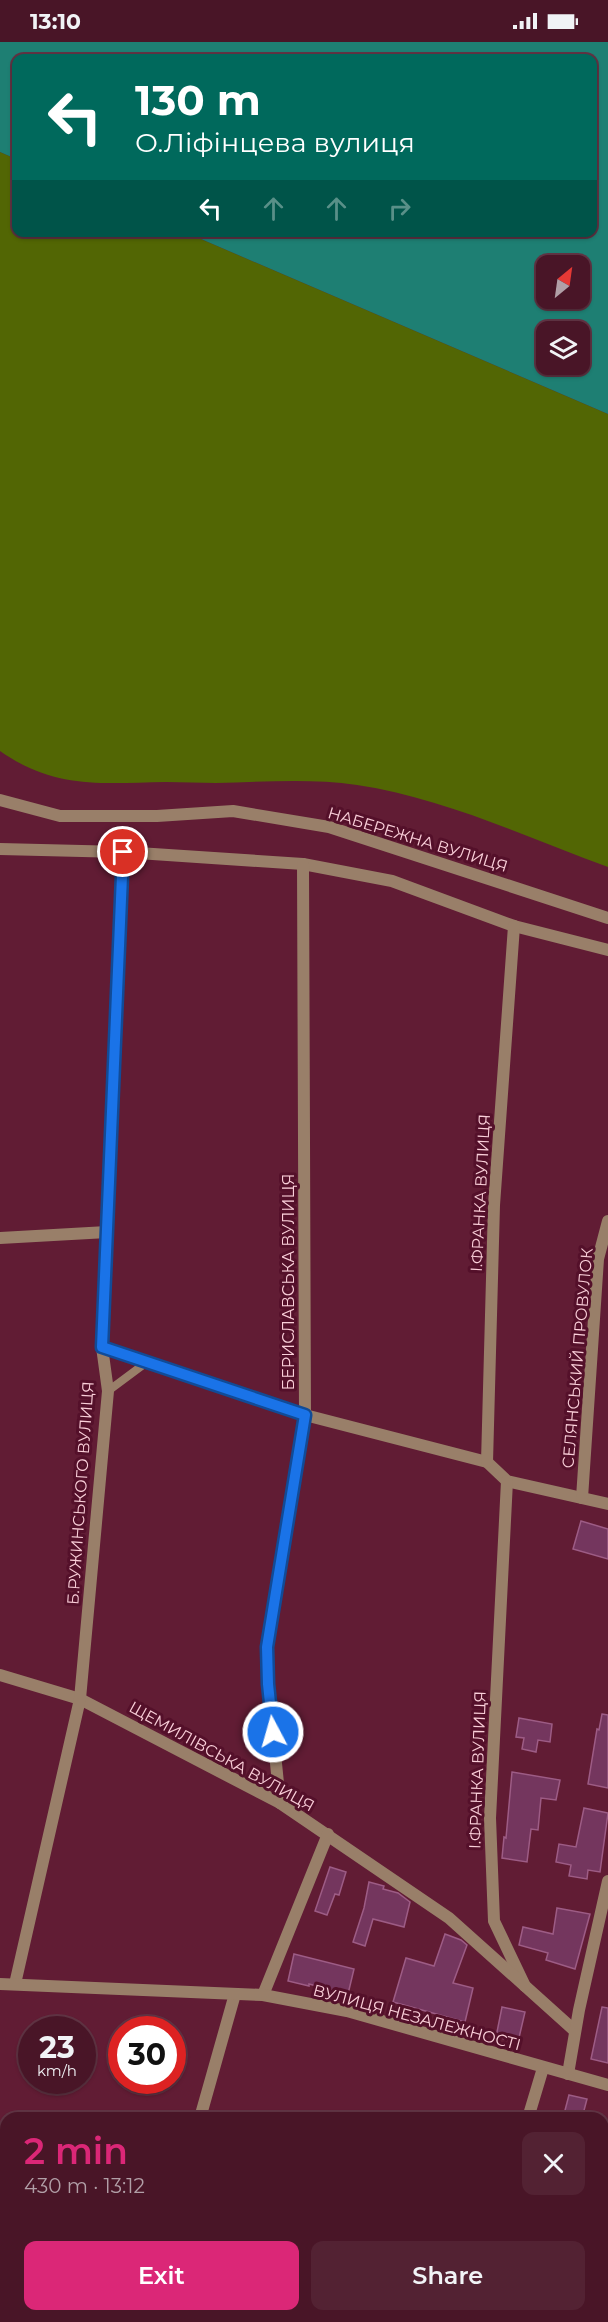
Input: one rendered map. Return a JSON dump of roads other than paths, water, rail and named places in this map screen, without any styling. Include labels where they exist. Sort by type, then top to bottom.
[{"type":"street","name":"НАБЕРЕЖНА ВУЛИЦЯ","points":[[0,800],[60,816],[157,816],[233,811],[329,827],[608,918]]},
{"type":"street","points":[[0,849],[123,852],[303,864],[392,881],[514,926],[608,950]]},
{"type":"street","name":"Б.РУЖИНСЬКОГО ВУЛИЦЯ","points":[[15,1984],[80,1699],[108,1391],[102,1347],[123,852]]},
{"type":"street","name":"БЕРИСЛАВСЬКА ВУЛИЦЯ","points":[[280,1803],[268,1684],[267,1647],[305,1415],[303,864]]},
{"type":"street","name":"І.ФРАНКА ВУЛИЦЯ","points":[[487,1462],[494,1205],[514,926]]},
{"type":"street","name":"СЕЛЯНСЬКИЙ ПРОВУЛОК","points":[[582,1498],[598,1259],[608,1221]]},
{"type":"street","points":[[0,1238],[107,1232]]},
{"type":"street","points":[[102,1347],[305,1415],[487,1462],[507,1481],[608,1504]]},
{"type":"street","name":"І.ФРАНКА ВУЛИЦЯ","points":[[507,1481],[489,1818],[494,1921],[525,1986],[575,2031]]},
{"type":"street","name":"ЩЕМИЛІВСЬКА ВУЛИЦЯ","points":[[0,1675],[80,1699],[280,1803],[449,1918],[525,1986]]},
{"type":"street","points":[[263,1995],[328,1834]]},
{"type":"street","points":[[568,2074],[575,2031],[608,1881]]},
{"type":"street","name":"ВУЛИЦЯ НЕЗАЛЕЖНОСТІ","points":[[0,1984],[263,1995],[347,2011],[608,2085]]},
{"type":"street","points":[[202,2112],[235,1994]]},
{"type":"street","points":[[530,2112],[543,2068]]},
{"type":"lane","points":[[108,1391],[147,1362]]}]
